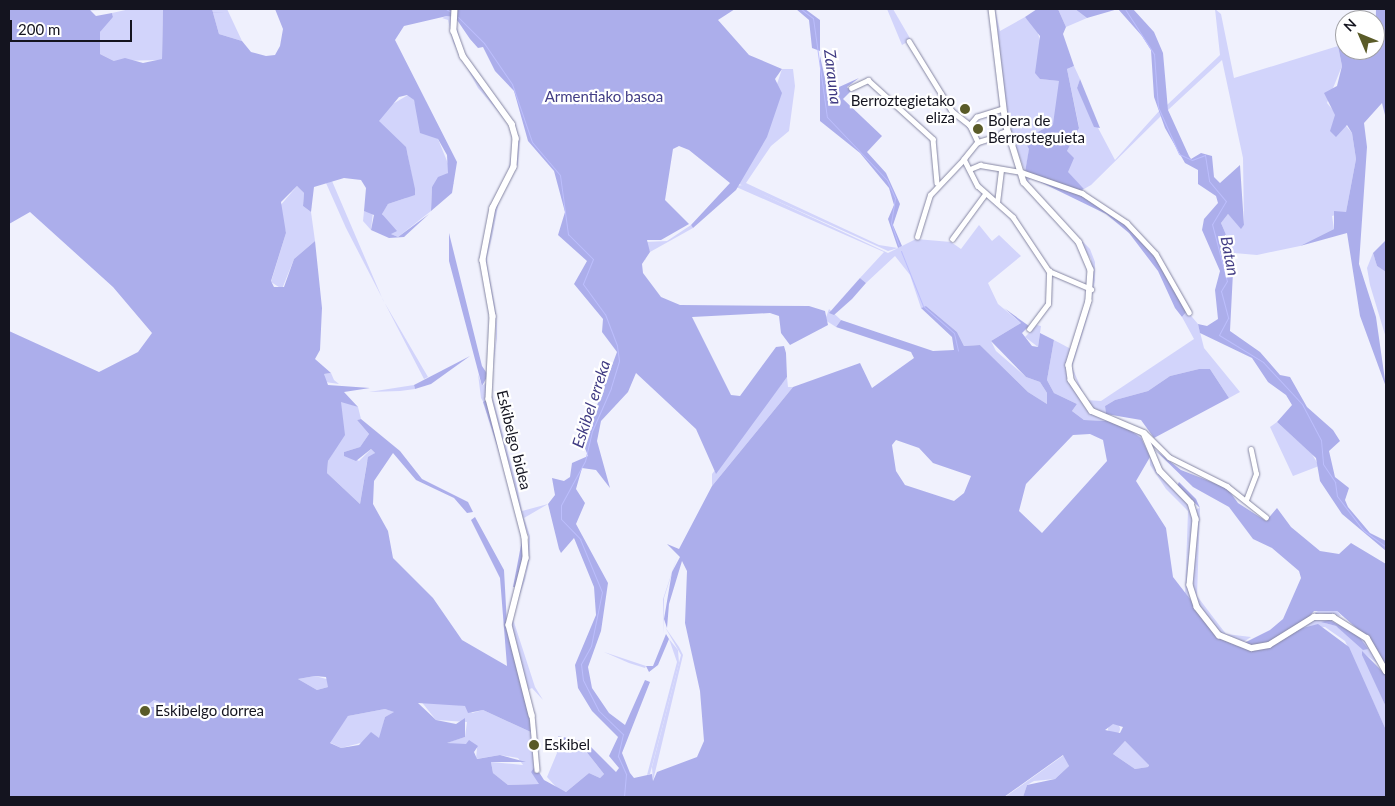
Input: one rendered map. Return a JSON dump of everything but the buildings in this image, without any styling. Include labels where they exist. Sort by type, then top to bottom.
[{"type":"street","name":"Eskibelgo bidea","points":[[455,9],[454,31],[463,56],[512,124],[516,138],[514,167],[493,208],[483,260],[492,316],[489,398],[525,537],[526,558],[509,625],[532,715]]},
{"type":"street","points":[[992,9],[1003,109],[1007,131],[1021,172],[1035,199],[1083,249],[1091,270],[1091,289],[1071,357],[1071,380],[1092,411],[1144,433],[1185,468],[1227,486],[1266,517]]},
{"type":"street","points":[[909,41],[952,111],[970,125],[978,142]]},
{"type":"street","points":[[851,88],[868,80],[933,139],[937,183],[918,237]]},
{"type":"street","points":[[970,125],[977,117],[1003,109]]},
{"type":"street","points":[[1001,134],[1007,131]]},
{"type":"street","points":[[937,183],[964,159],[978,142],[988,139]]},
{"type":"street","points":[[964,159],[985,194],[997,203],[1033,242],[1049,271],[1047,308],[1029,329]]},
{"type":"street","points":[[970,169],[980,165],[1021,172],[1082,193],[1127,223],[1156,254],[1189,312]]},
{"type":"street","points":[[997,203],[1001,170]]},
{"type":"street","points":[[952,240],[985,194]]},
{"type":"street","points":[[1049,271],[1091,289]]},
{"type":"street","points":[[1144,433],[1160,471],[1193,508],[1190,591],[1215,631],[1238,644],[1258,648],[1314,617],[1329,616],[1362,634],[1386,671]]},
{"type":"street","points":[[1246,500],[1256,474],[1251,450]]},
{"type":"street","points":[[532,715],[537,770]]},
{"type":"shaded area","points":[[130,9],[163,9],[162,60],[114,61],[100,54],[100,32],[105,23],[113,17],[112,13]]},
{"type":"shaded area","points":[[212,9],[227,9],[242,41],[219,34]]},
{"type":"shaded area","points":[[887,9],[893,9],[911,40],[902,45]]},
{"type":"shaded area","points":[[995,9],[1000,31],[1025,17],[1036,26],[1041,44],[1037,62],[1040,79],[1060,81],[1057,114],[1053,124],[1032,135],[1025,172],[1008,125]]},
{"type":"shaded area","points":[[1058,9],[1075,9],[1087,18],[1066,27]]},
{"type":"shaded area","points":[[1215,9],[1221,14],[1234,78],[1335,47],[1335,60],[1341,60],[1342,66],[1327,103],[1352,133],[1356,159],[1346,212],[1332,216],[1334,229],[1300,246],[1257,255],[1234,253],[1221,223],[1228,214],[1241,228],[1244,225],[1243,158],[1222,60],[1168,110],[1167,105],[1220,55]]},
{"type":"shaded area","points":[[453,16],[456,40],[466,64],[508,121],[515,134],[511,170],[493,207],[483,258],[494,321],[493,347],[488,375],[492,323],[481,259],[492,203],[508,173],[514,140],[509,124],[478,88],[453,42],[448,20],[442,18]]},
{"type":"shaded area","points":[[455,21],[463,51],[457,36]]},
{"type":"shaded area","points":[[463,51],[515,125],[520,141],[518,164],[499,201],[487,257],[497,324],[497,338],[491,391],[522,511],[548,504],[524,518],[530,536],[529,562],[525,580],[512,616],[535,687],[543,700],[532,688],[528,690],[512,632],[511,611],[526,573],[529,537],[518,506],[490,389],[490,378],[496,341],[496,324],[485,259],[496,203],[516,163],[518,137],[512,122],[468,61]]},
{"type":"shaded area","points":[[1074,66],[1080,79],[1077,88],[1115,160],[1160,110],[1161,116],[1091,185],[1084,189],[1067,172],[1067,151],[1079,127],[1067,69]]},
{"type":"shaded area","points":[[782,69],[793,69],[795,86],[789,131],[771,146],[746,183],[879,245],[898,248],[888,251],[737,183],[749,167]]},
{"type":"shaded area","points":[[408,95],[414,100],[422,127],[438,139],[449,166],[448,173],[432,187],[431,211],[398,237],[391,234],[382,213],[388,204],[406,198],[413,183],[407,152],[378,121],[386,108]]},
{"type":"shaded area","points":[[1024,175],[1032,178],[1028,181],[1037,195],[1090,249],[1095,262],[1095,280],[1089,312],[1072,367],[1086,400],[1101,401],[1194,339],[1182,317],[1187,311],[1198,324],[1204,348],[1240,392],[1229,398],[1210,369],[1199,369],[1170,376],[1148,391],[1115,400],[1105,406],[1106,414],[1087,405],[1071,368],[1092,287],[1091,259],[1074,235],[1038,200]]},
{"type":"shaded area","points":[[332,181],[382,298],[346,228],[326,183]]},
{"type":"shaded area","points":[[743,185],[888,253],[916,239],[951,242],[961,249],[979,225],[992,241],[999,235],[1021,256],[988,283],[998,304],[1021,323],[991,341],[996,351],[1026,377],[1040,382],[1047,393],[1047,404],[1028,392],[980,345],[964,346],[957,332],[926,306],[921,308],[910,275],[895,256],[866,283],[860,278],[884,252],[734,186]]},
{"type":"shaded area","points":[[297,186],[304,193],[303,206],[311,212],[315,241],[294,259],[282,289],[271,282],[286,233],[279,207]]},
{"type":"shaded area","points":[[364,211],[373,212],[371,230],[363,221]]},
{"type":"shaded area","points":[[691,225],[693,228],[650,252],[646,242],[667,241]]},
{"type":"shaded area","points":[[1373,253],[1377,266],[1386,272],[1386,338],[1370,285],[1367,268]]},
{"type":"shaded area","points":[[385,303],[428,377],[424,379]]},
{"type":"shaded area","points":[[829,309],[841,320],[836,327],[825,320]]},
{"type":"shaded area","points":[[1037,325],[1041,326],[1038,347],[1025,337]]},
{"type":"shaded area","points":[[1054,340],[1071,349],[1069,382],[1086,409],[1138,431],[1157,470],[1188,502],[1194,520],[1187,586],[1192,603],[1185,595],[1188,511],[1166,489],[1150,465],[1150,457],[1107,421],[1084,420],[1072,411],[1077,404],[1054,393],[1047,380]]},
{"type":"shaded area","points":[[331,373],[334,380],[339,384],[325,382],[324,374]]},
{"type":"shaded area","points":[[478,374],[482,386],[487,382],[496,423],[481,398]]},
{"type":"shaded area","points":[[787,377],[788,387],[793,387],[712,486],[712,474]]},
{"type":"shaded area","points":[[414,385],[415,389],[369,392]]},
{"type":"shaded area","points":[[341,401],[358,407],[361,419],[357,420],[369,434],[360,447],[344,452],[359,461],[371,449],[375,453],[367,462],[360,504],[327,473],[328,461],[341,439]]},
{"type":"shaded area","points":[[1277,422],[1312,454],[1319,466],[1293,476],[1270,427]]},
{"type":"shaded area","points":[[1200,508],[1197,596],[1226,634],[1251,637],[1242,643],[1219,632],[1199,606],[1191,586],[1196,509]]},
{"type":"shaded area","points":[[678,554],[664,598],[663,635],[663,599]]},
{"type":"shaded area","points":[[1321,609],[1337,611],[1341,616],[1320,613],[1304,620]]},
{"type":"shaded area","points":[[1317,618],[1336,620],[1366,640],[1382,667],[1362,652],[1386,707],[1386,730],[1345,641],[1325,627],[1299,629]],"holes":[[[1325,623],[1335,623],[1368,649],[1336,626]]]},
{"type":"shaded area","points":[[665,627],[683,655],[653,781],[652,767],[681,655]]},
{"type":"shaded area","points":[[669,639],[678,650],[679,663],[650,774],[647,775],[677,662]]},
{"type":"shaded area","points":[[604,652],[646,666],[645,668],[629,663]]},
{"type":"shaded area","points":[[315,676],[330,680],[328,687],[317,690],[298,679]]},
{"type":"shaded area","points":[[154,700],[159,702],[157,707],[151,707],[147,717],[136,714]]},
{"type":"shaded area","points":[[420,700],[466,706],[472,713],[483,710],[533,733],[535,766],[531,772],[540,784],[508,785],[493,773],[491,762],[523,765],[518,758],[500,755],[476,759],[477,748],[446,743],[465,737],[467,722],[436,720]]},
{"type":"shaded area","points":[[385,709],[395,712],[385,717],[380,738],[341,748],[329,742],[348,716]]},
{"type":"shaded area","points":[[1112,723],[1116,723],[1120,729],[1116,735],[1112,735],[1108,731],[1108,727]]},
{"type":"shaded area","points":[[558,740],[585,750],[604,774],[600,778],[589,773],[566,792],[557,788],[547,777],[557,753],[550,743]]},
{"type":"shaded area","points":[[1125,741],[1149,764],[1148,767],[1135,769],[1113,754]]},
{"type":"shaded area","points":[[1064,755],[1069,766],[1055,779],[1034,781],[1027,785],[1023,797],[1005,797]]},
{"type":"green space","name":"Armentiako basoa","points":[[10,9],[89,9],[96,16],[112,13],[113,17],[100,32],[100,54],[114,61],[125,58],[143,63],[162,59],[163,9],[212,9],[219,34],[242,41],[251,52],[266,56],[275,55],[280,46],[283,29],[275,9],[735,9],[718,20],[749,55],[782,69],[775,79],[782,93],[767,137],[736,190],[693,228],[691,225],[730,183],[689,150],[679,146],[673,149],[665,200],[689,224],[661,240],[647,240],[650,252],[642,264],[643,273],[661,297],[680,305],[809,306],[825,311],[828,325],[790,345],[781,333],[779,316],[770,313],[692,317],[731,395],[740,396],[776,347],[784,346],[786,353],[787,377],[716,474],[696,429],[636,373],[628,392],[601,421],[597,441],[610,488],[596,470],[582,468],[576,489],[585,503],[576,524],[608,583],[601,631],[588,667],[592,688],[609,713],[625,725],[645,680],[650,682],[622,753],[634,778],[652,774],[653,781],[657,772],[697,757],[704,741],[700,691],[685,623],[687,571],[682,561],[669,604],[667,628],[664,619],[672,572],[680,557],[667,544],[679,549],[712,486],[793,387],[860,363],[872,388],[914,358],[911,352],[836,327],[841,320],[933,351],[954,350],[952,337],[921,308],[926,306],[957,332],[964,346],[980,345],[1028,392],[1047,404],[1047,393],[1040,382],[1026,377],[991,341],[1021,323],[1004,308],[1029,326],[1022,333],[1032,346],[1038,347],[1040,333],[1054,340],[1047,380],[1054,393],[1077,404],[1072,411],[1084,420],[1107,421],[1128,429],[1141,438],[1150,457],[1136,481],[1166,528],[1173,577],[1221,639],[1238,646],[1270,630],[1283,619],[1301,578],[1299,571],[1272,548],[1253,539],[1229,507],[1193,487],[1154,449],[1181,470],[1227,488],[1238,503],[1266,521],[1277,508],[1291,527],[1320,551],[1339,554],[1351,543],[1386,564],[1386,667],[1369,639],[1337,611],[1314,611],[1299,629],[1318,624],[1349,647],[1386,730],[1386,797],[1023,797],[1027,785],[1055,779],[1069,766],[1063,755],[1004,797],[9,797],[9,331],[99,372],[138,352],[152,333],[113,287],[30,212],[9,224]],"holes":[[[447,16],[455,17],[478,48],[483,47],[495,71],[514,91],[528,141],[554,171],[565,212],[558,235],[587,261],[574,284],[603,319],[602,332],[617,352],[583,443],[588,456],[572,463],[570,477],[564,481],[552,478],[555,495],[548,504],[561,553],[574,538],[594,587],[596,615],[575,665],[578,688],[592,711],[618,737],[609,756],[619,768],[616,772],[586,742],[558,736],[560,743],[585,750],[604,774],[600,778],[589,773],[566,792],[544,780],[535,766],[531,772],[539,784],[508,785],[493,773],[491,762],[526,762],[500,755],[477,759],[474,752],[478,746],[469,740],[466,744],[447,743],[465,737],[465,718],[456,724],[436,720],[418,703],[465,706],[468,713],[483,710],[533,733],[507,625],[504,570],[475,517],[471,520],[500,578],[507,666],[462,640],[433,598],[393,558],[388,531],[373,504],[374,481],[393,453],[416,480],[454,498],[467,513],[473,512],[468,502],[422,479],[400,451],[361,419],[357,420],[369,434],[360,447],[344,452],[344,456],[356,461],[371,449],[375,453],[368,457],[360,504],[327,473],[328,461],[345,435],[341,402],[358,407],[344,392],[370,388],[328,385],[324,374],[331,373],[315,359],[320,350],[322,308],[315,241],[294,259],[284,287],[274,287],[271,281],[286,233],[281,202],[297,186],[304,193],[303,206],[311,212],[314,187],[344,178],[361,180],[366,188],[364,211],[374,215],[371,230],[389,238],[404,237],[429,214],[398,237],[391,234],[397,231],[382,214],[388,204],[415,195],[406,147],[379,121],[399,97],[407,95],[414,100],[420,133],[438,139],[447,155],[448,173],[438,177],[432,187],[431,211],[452,193],[457,162],[395,40],[404,26]],[[1090,434],[1103,440],[1107,461],[1042,533],[1019,511],[1026,484],[1073,435]],[[896,440],[919,448],[933,463],[971,476],[964,493],[954,501],[905,485],[896,471],[892,445]],[[315,676],[326,677],[328,687],[317,690],[298,679]],[[154,700],[159,702],[156,707],[151,707],[146,717],[136,714]],[[385,709],[394,712],[385,717],[379,738],[371,732],[359,745],[341,748],[330,743],[348,716]],[[1113,724],[1123,727],[1120,733],[1105,730]],[[1125,741],[1149,765],[1148,767],[1135,769],[1113,754]]]},
{"type":"green space","points":[[796,9],[805,9],[820,20],[820,51],[812,48],[809,20]]},
{"type":"green space","points":[[1037,9],[1058,9],[1066,27],[1063,34],[1074,66],[1067,69],[1079,128],[1067,151],[1074,158],[1068,172],[1084,189],[1080,191],[1025,172],[1029,149],[1024,139],[1053,124],[1059,81],[1040,79],[1035,73],[1040,36],[1025,17]]},
{"type":"green space","points":[[1075,9],[1118,9],[1087,18]]},
{"type":"green space","points":[[1118,9],[1133,9],[1154,32],[1163,53],[1168,110],[1191,159],[1201,153],[1212,156],[1214,177],[1220,183],[1240,165],[1244,225],[1241,229],[1228,214],[1221,223],[1234,253],[1230,331],[1260,352],[1280,375],[1290,377],[1307,407],[1333,430],[1340,441],[1329,451],[1335,477],[1349,488],[1345,500],[1348,507],[1370,533],[1386,541],[1386,551],[1342,514],[1320,481],[1316,458],[1277,422],[1292,405],[1286,395],[1268,382],[1252,358],[1200,333],[1198,324],[1207,326],[1218,319],[1215,290],[1220,271],[1202,230],[1204,219],[1218,203],[1216,196],[1198,184],[1198,170],[1185,163],[1165,128],[1154,97],[1151,50],[1142,36]]},
{"type":"green space","points":[[1386,9],[1386,119],[1382,103],[1364,123],[1367,147],[1359,264],[1376,317],[1386,387],[1360,316],[1347,233],[1300,246],[1334,229],[1334,211],[1346,212],[1356,159],[1352,133],[1347,125],[1336,137],[1330,131],[1335,115],[1324,93],[1337,86],[1342,66],[1341,60],[1385,60],[1385,10],[1376,10]]},
{"type":"green space","points":[[820,56],[828,92],[859,78],[847,87],[851,91],[843,99],[882,136],[867,152],[886,173],[900,204],[893,225],[902,246],[898,248],[888,219],[894,205],[889,188],[860,153],[820,121]]},
{"type":"green space","points":[[1080,79],[1100,128],[1094,127],[1077,88]]},
{"type":"green space","points":[[1032,178],[1082,195],[1125,223],[1155,255],[1187,311],[1182,317],[1175,308],[1158,271],[1129,233],[1106,214]]},
{"type":"green space","points":[[449,233],[482,366],[488,375],[482,386],[449,261]]},
{"type":"green space","points":[[1386,240],[1386,272],[1377,266],[1373,253]]},
{"type":"green space","points":[[860,278],[866,283],[852,299],[834,315],[829,313]]},
{"type":"green space","points":[[470,356],[431,384],[415,389],[414,385]]},
{"type":"green space","points":[[1199,369],[1210,369],[1229,398],[1154,438],[1141,420],[1106,414],[1105,406],[1115,400],[1148,391],[1170,376]]},
{"type":"green space","points":[[486,400],[496,428],[509,483],[483,402]]},
{"type":"green space","points":[[1179,482],[1196,499],[1200,508],[1177,486]]},
{"type":"green space","points":[[518,517],[526,545],[518,587],[513,587],[522,540]]},
{"type":"green space","points":[[1329,620],[1358,635],[1368,649],[1363,650],[1336,626],[1321,622]]},
{"type":"green space","points":[[666,634],[669,639],[658,665],[649,672],[646,666],[653,666]]},
{"type":"green space","points":[[1362,651],[1386,675],[1386,707],[1362,655]]},
{"type":"waterway","name":"Eskibel erreka","points":[[446,9],[453,13]]},
{"type":"waterway","name":"Zarauna","points":[[801,9],[813,18],[827,117],[887,180],[895,198],[891,223],[899,246]]},
{"type":"waterway","name":"Batan","points":[[1125,9],[1154,54],[1158,107],[1179,154],[1192,160],[1205,155],[1209,181],[1226,201],[1212,224],[1227,281],[1221,291],[1228,318],[1219,335],[1263,362],[1302,404],[1321,440],[1323,464],[1335,482],[1337,496],[1363,530],[1386,547]]},
{"type":"waterway","name":"Eskibel erreka","points":[[458,17],[484,43],[512,84],[532,142],[560,175],[568,234],[593,259],[583,284],[605,314],[617,346],[619,361],[611,388],[592,431],[585,461],[561,505],[561,519],[580,539],[602,592],[591,646],[581,664],[583,680],[598,710],[623,734],[618,756],[626,774],[624,797]]},
{"type":"waterway","name":"Zarauna","points":[[901,251],[923,306],[954,333],[958,351]]},
{"type":"place","name":"Berroztegietako eliza","points":[[965,109]]},
{"type":"place","name":"Bolera de Berrosteguieta","points":[[978,129]]},
{"type":"place","name":"Eskibelgo dorrea","points":[[145,711]]},
{"type":"place","name":"Eskibel","points":[[534,745]]}]
